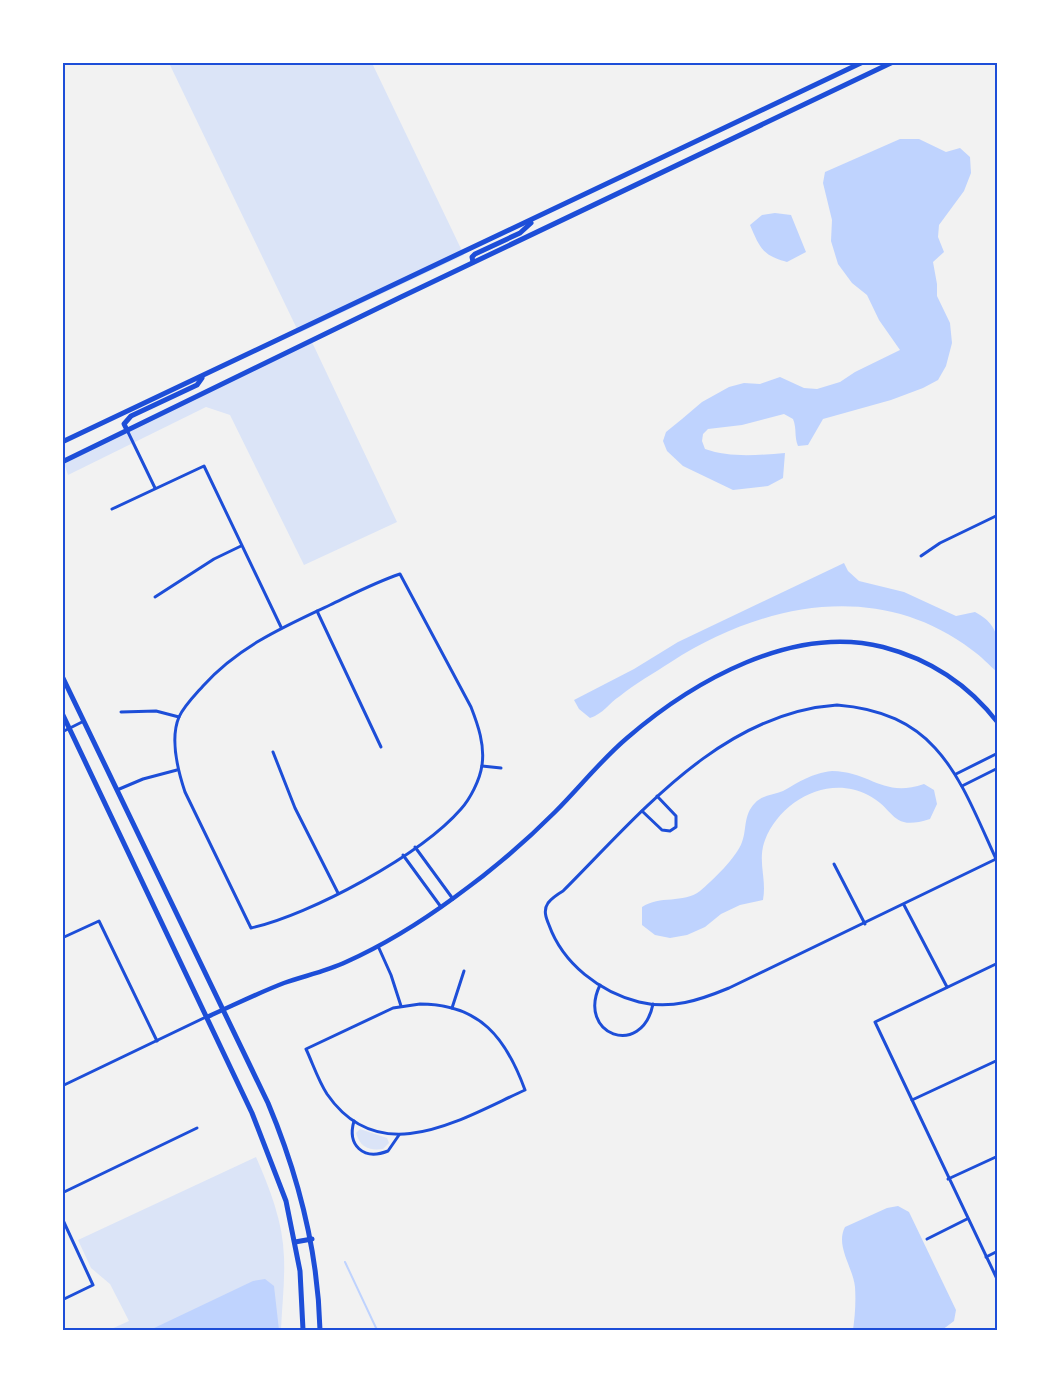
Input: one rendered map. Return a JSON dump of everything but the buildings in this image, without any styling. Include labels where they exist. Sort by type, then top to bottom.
[{"type":"main road","points":[[62,442],[863,62]]},
{"type":"main road","points":[[62,462],[473,262],[892,62]]},
{"type":"main road","points":[[473,262],[472,256],[520,233],[537,218]]},
{"type":"main road","points":[[127,430],[124,424],[131,416],[197,385],[202,377]]},
{"type":"main road","points":[[62,676],[223,1010],[287,1148],[312,1239],[320,1298],[320,1330]]},
{"type":"main road","points":[[62,713],[252,1113],[286,1201],[300,1271],[303,1330]]},
{"type":"main road","points":[[294,1242],[312,1239]]},
{"type":"street","points":[[127,430],[155,488]]},
{"type":"street","points":[[112,509],[204,466],[281,628]]},
{"type":"street","points":[[922,556],[940,543],[998,515]]},
{"type":"street","points":[[155,597],[214,559],[241,546]]},
{"type":"street","points":[[400,574],[471,707],[479,727],[482,766],[474,790],[462,808],[449,822],[415,847],[338,893],[298,912],[251,928],[185,792],[177,770],[176,746],[179,717],[193,696],[230,660],[252,643],[317,611],[400,574]]},
{"type":"street","points":[[317,611],[381,747]]},
{"type":"street","points":[[62,1086],[281,984],[344,964],[378,946],[453,899],[513,851],[553,814],[625,739],[656,714],[704,684],[777,651],[804,644],[841,641],[871,644],[900,651],[933,666],[952,678],[980,702],[998,723]]},
{"type":"street","points":[[837,705],[880,712],[913,728],[928,739],[956,774],[962,786],[996,859],[866,924],[707,998],[685,1004],[641,1003],[600,985],[582,972],[566,956],[553,937],[545,916],[548,903],[657,796],[700,760],[739,737],[795,712],[837,705]]},
{"type":"street","points":[[121,712],[156,711],[179,717]]},
{"type":"street","points":[[62,732],[84,721]]},
{"type":"street","points":[[273,752],[295,808],[338,893]]},
{"type":"street","points":[[956,774],[998,753]]},
{"type":"street","points":[[482,766],[501,768]]},
{"type":"street","points":[[962,786],[998,768]]},
{"type":"street","points":[[117,790],[143,778],[177,770]]},
{"type":"street","points":[[642,811],[662,830],[670,831],[676,827],[676,816],[657,796]]},
{"type":"street","points":[[415,847],[453,899]]},
{"type":"street","points":[[403,855],[441,907]]},
{"type":"street","points":[[834,864],[866,924]]},
{"type":"street","points":[[904,905],[947,987]]},
{"type":"street","points":[[62,938],[99,921],[157,1041]]},
{"type":"street","points":[[378,946],[401,1006]]},
{"type":"street","points":[[998,963],[875,1022],[967,1219],[998,1280]]},
{"type":"street","points":[[452,1008],[464,971]]},
{"type":"street","points":[[600,985],[593,1006],[600,1024],[610,1033],[629,1035],[640,1030],[650,1017],[653,1004]]},
{"type":"street","points":[[429,1004],[452,1008],[479,1020],[498,1037],[513,1058],[525,1090],[435,1130],[399,1135],[378,1132],[354,1121],[327,1093],[306,1049],[401,1006],[429,1004]]},
{"type":"street","points":[[912,1100],[998,1060]]},
{"type":"street","points":[[354,1121],[353,1140],[358,1148],[366,1153],[376,1154],[388,1151],[399,1135]]},
{"type":"street","points":[[62,1193],[197,1128]]},
{"type":"street","points":[[948,1179],[998,1156]]},
{"type":"street","points":[[62,1218],[93,1285],[62,1300]]},
{"type":"street","points":[[926,1239],[967,1219]]},
{"type":"street","points":[[986,1257],[998,1251]]},
{"type":"shaded area","points":[[169,63],[372,63],[464,255],[299,333]]},
{"type":"shaded area","points":[[311,340],[397,522],[304,565],[230,415],[206,407],[68,475],[64,463]]},
{"type":"shaded area","points":[[360,1129],[387,1138],[389,1143],[383,1149],[369,1149],[358,1138],[356,1133]]},
{"type":"shaded area","points":[[256,1157],[275,1206],[283,1244],[284,1275],[281,1330],[109,1330],[129,1321],[110,1284],[91,1268],[78,1240]]},
{"type":"water","points":[[900,139],[919,139],[946,152],[960,148],[970,157],[971,173],[964,191],[939,225],[938,237],[944,252],[933,262],[937,296],[950,323],[952,343],[946,366],[938,380],[891,400],[823,419],[808,445],[798,446],[793,419],[784,414],[742,425],[708,429],[703,434],[702,441],[705,449],[715,452],[745,455],[785,453],[783,478],[768,486],[733,490],[683,466],[667,451],[663,441],[666,432],[702,402],[729,387],[744,383],[760,384],[780,377],[804,388],[817,389],[840,382],[855,372],[900,350],[879,320],[867,295],[852,283],[838,264],[831,241],[832,220],[823,183],[825,172]]},
{"type":"water","points":[[775,213],[791,215],[806,252],[787,262],[763,250],[756,240],[750,225],[762,215]]},
{"type":"water","points":[[844,563],[848,571],[859,581],[904,592],[956,616],[975,612],[984,618],[995,630],[997,638],[997,672],[975,652],[936,628],[899,614],[860,607],[821,607],[782,614],[743,625],[706,642],[639,682],[599,714],[590,718],[579,709],[574,700],[634,669],[678,642]]},
{"type":"water","points":[[832,771],[846,772],[898,788],[910,788],[924,784],[934,790],[937,804],[930,819],[907,823],[894,817],[884,806],[868,795],[853,789],[837,788],[807,795],[782,814],[772,826],[765,840],[762,855],[763,900],[740,905],[721,914],[705,927],[687,935],[670,938],[655,935],[642,925],[642,907],[656,901],[679,899],[693,895],[705,887],[724,868],[739,848],[744,837],[749,812],[758,800],[783,791],[812,776]]},
{"type":"water","points":[[898,1206],[909,1212],[956,1310],[954,1321],[942,1330],[853,1330],[855,1287],[843,1249],[842,1234],[845,1227],[887,1208]]},
{"type":"water","points":[[265,1279],[274,1286],[279,1330],[150,1330],[253,1281]]},
{"type":"waterway","points":[[345,1262],[377,1330]]}]
